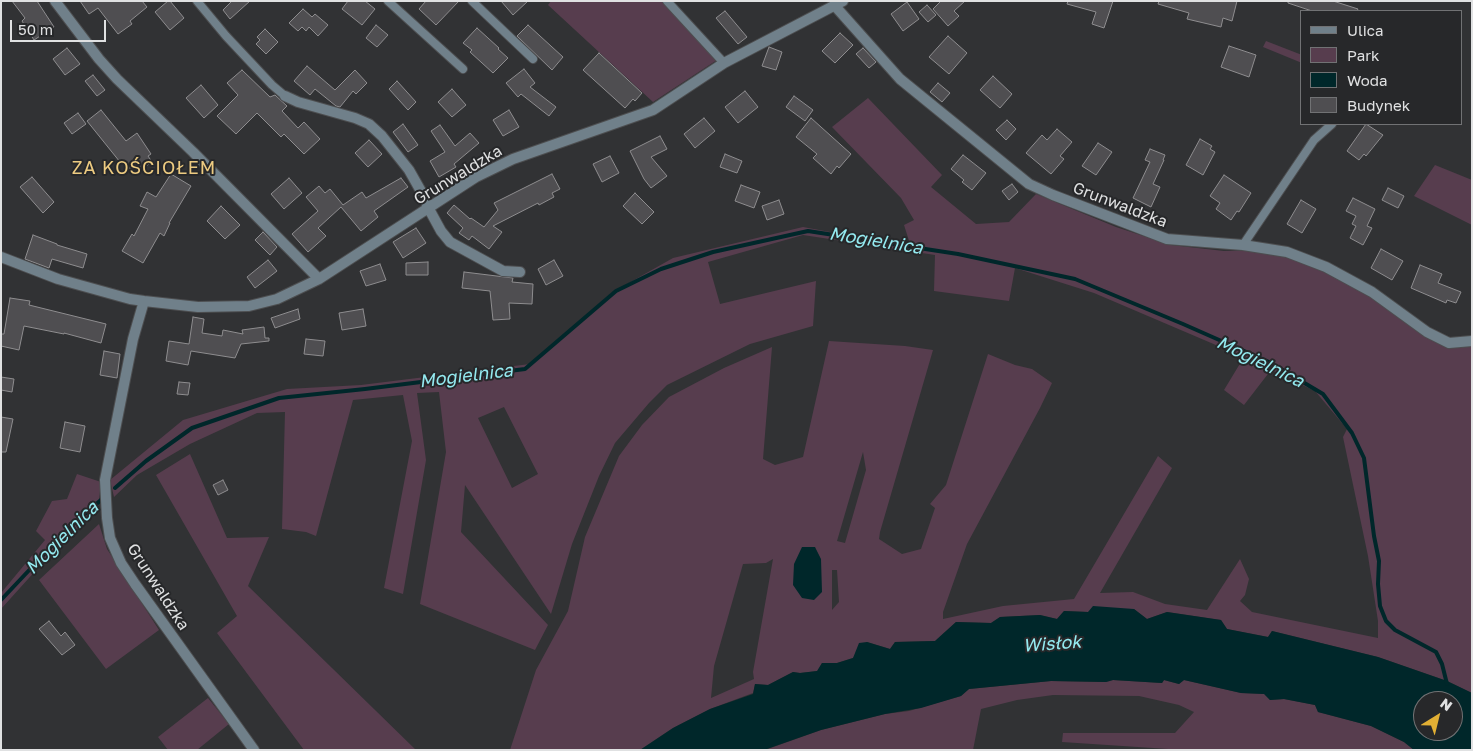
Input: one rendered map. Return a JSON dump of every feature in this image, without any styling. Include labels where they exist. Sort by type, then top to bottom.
[{"type":"street","points":[[55,1],[99,60],[117,79],[193,152],[319,279]]},
{"type":"street","name":"Grunwaldzka","points":[[1,257],[58,279],[130,299],[198,307],[250,306],[278,299],[319,279],[476,177],[513,159],[653,110],[724,63],[839,4],[900,79],[1029,184],[1053,196],[1167,239],[1244,245],[1287,252],[1326,267],[1372,292],[1427,332],[1449,343],[1472,341]]},
{"type":"street","points":[[286,96],[298,102],[355,118],[369,124],[382,136],[409,170],[441,232],[450,242],[503,271],[520,272]]},
{"type":"street","name":"Grunwaldzka","points":[[144,301],[133,339],[105,480],[110,538],[122,564],[135,584],[254,750]]},
{"type":"lane","points":[[197,1],[226,36],[272,85],[286,96]]},
{"type":"lane","points":[[388,1],[463,69]]},
{"type":"lane","points":[[472,1],[533,59]]},
{"type":"lane","points":[[667,1],[724,63]]},
{"type":"lane","points":[[1244,245],[1314,140],[1331,125]]},
{"type":"green space","points":[[551,1],[662,1],[717,60],[653,102],[548,5]]},
{"type":"green space","points":[[1266,41],[1300,54],[1300,62],[1263,47]]},
{"type":"green space","points":[[868,98],[942,175],[931,187],[976,224],[1009,222],[1036,194],[1116,227],[1171,245],[1224,251],[1255,250],[1289,258],[1320,270],[1371,297],[1426,335],[1472,346],[1472,693],[1447,681],[1378,657],[1272,631],[1268,637],[1227,629],[1221,620],[1167,612],[1147,619],[1134,609],[1088,612],[1064,611],[1057,619],[1040,615],[1000,617],[991,623],[956,622],[935,641],[895,642],[890,649],[867,642],[853,658],[837,663],[822,663],[818,671],[793,672],[768,685],[755,684],[753,693],[710,709],[673,728],[640,750],[510,750],[536,670],[568,611],[585,537],[619,456],[642,425],[669,397],[724,368],[772,347],[763,459],[775,465],[803,457],[829,341],[905,346],[933,350],[880,532],[879,539],[902,554],[921,549],[935,508],[930,504],[946,485],[988,354],[1015,365],[1032,369],[1052,383],[967,544],[943,612],[943,619],[1003,606],[1074,599],[1158,456],[1172,468],[1100,593],[1133,592],[1165,604],[1207,610],[1240,559],[1249,579],[1245,595],[1240,601],[1252,612],[1378,638],[1378,621],[1368,556],[1343,437],[1347,429],[1315,391],[1271,370],[1244,405],[1224,390],[1244,357],[1094,293],[1015,268],[1009,301],[934,291],[935,255],[803,235],[708,262],[720,304],[816,281],[813,326],[750,344],[667,385],[649,403],[615,443],[599,476],[572,544],[551,614],[465,485],[461,532],[548,625],[535,650],[420,604],[446,452],[439,392],[417,393],[426,460],[403,594],[384,588],[412,441],[403,395],[353,400],[316,536],[306,532],[282,529],[285,412],[257,413],[190,444],[137,475],[114,497],[110,480],[183,420],[287,389],[361,385],[530,364],[611,293],[673,258],[803,227],[911,247],[904,225],[914,220],[901,198],[832,127]],"holes":[[[504,407],[538,474],[512,488],[478,418]],[[863,452],[866,470],[845,543],[837,541]],[[773,559],[753,672],[754,679],[711,698],[714,666],[743,564],[766,563]],[[832,570],[837,570],[839,602],[832,610]]]},
{"type":"green space","points":[[1435,165],[1472,180],[1472,225],[1414,196]]},
{"type":"green space","points":[[190,454],[227,538],[269,537],[248,586],[416,750],[304,750],[217,633],[237,616],[156,475]]},
{"type":"green space","points":[[77,474],[101,482],[98,509],[47,558],[1,609],[1,593],[45,540],[36,531],[52,501],[67,499]]},
{"type":"green space","points":[[99,524],[107,549],[159,630],[106,669],[39,580]]},
{"type":"green space","points":[[1113,680],[1162,683],[1164,680],[1179,684],[1184,680],[1241,693],[1265,694],[1270,700],[1284,699],[1315,705],[1318,712],[1371,726],[1404,742],[1414,750],[1183,750],[1062,742],[1063,733],[1175,733],[1194,712],[1179,705],[1139,696],[1053,695],[1017,700],[981,709],[973,750],[765,750],[821,730],[885,714],[909,711],[961,696],[969,689],[1051,681],[1106,682]]},
{"type":"green space","points":[[208,698],[229,724],[197,750],[168,750],[158,737]]},
{"type":"water","points":[[802,547],[815,547],[821,559],[822,592],[814,600],[802,598],[793,585],[794,564]]},
{"type":"water","name":"Wisłok","points":[[1093,606],[1134,609],[1147,619],[1167,612],[1221,620],[1227,629],[1268,637],[1272,631],[1378,657],[1447,681],[1472,693],[1472,750],[1414,750],[1404,742],[1371,726],[1318,712],[1315,705],[1284,699],[1270,700],[1264,694],[1241,693],[1184,680],[1179,684],[1164,680],[1162,683],[1113,680],[1106,682],[1051,681],[969,689],[961,696],[921,708],[885,714],[821,730],[764,750],[640,750],[673,728],[710,709],[753,694],[755,684],[768,685],[793,672],[817,671],[822,663],[837,663],[853,658],[859,643],[867,642],[890,649],[895,642],[935,641],[956,622],[991,623],[1000,617],[1040,615],[1057,619],[1064,611],[1088,612]]},
{"type":"building","points":[[12,1],[37,1],[54,27],[34,40],[22,21],[25,18]]},
{"type":"building","points":[[80,1],[142,1],[147,7],[130,21],[132,24],[118,34],[98,8],[89,14]]},
{"type":"building","points":[[168,1],[184,18],[170,30],[155,12]]},
{"type":"building","points":[[232,1],[250,1],[230,19],[223,10]]},
{"type":"building","points":[[348,1],[365,1],[375,9],[362,25],[342,9]]},
{"type":"building","points":[[426,1],[459,1],[436,25],[419,9]]},
{"type":"building","points":[[501,1],[528,1],[513,15]]},
{"type":"building","points":[[941,1],[965,1],[954,11],[959,16],[948,26],[933,9]]},
{"type":"building","points":[[1068,1],[1113,1],[1104,28],[1092,24],[1096,12],[1067,4]]},
{"type":"building","points":[[1159,1],[1237,1],[1232,21],[1223,18],[1221,27],[1187,19],[1189,13],[1158,4]]},
{"type":"building","points":[[1288,1],[1333,1],[1358,9],[1309,10],[1288,3]]},
{"type":"building","points":[[907,2],[919,19],[903,31],[891,14]]},
{"type":"building","points":[[927,5],[936,15],[928,22],[919,12]]},
{"type":"building","points":[[303,9],[312,17],[315,14],[328,25],[318,36],[309,27],[306,31],[302,27],[298,31],[289,23]]},
{"type":"building","points":[[725,11],[747,37],[738,44],[716,18]]},
{"type":"building","points":[[376,25],[388,35],[377,47],[366,38]]},
{"type":"building","points":[[528,25],[563,57],[552,70],[517,36]]},
{"type":"building","points":[[477,28],[508,58],[493,73],[463,43]]},
{"type":"building","points":[[265,29],[278,42],[266,54],[256,44],[260,40],[257,37]]},
{"type":"building","points":[[840,33],[853,45],[835,63],[822,51]]},
{"type":"building","points":[[948,36],[967,53],[949,74],[929,57]]},
{"type":"building","points":[[1229,46],[1256,55],[1249,77],[1221,67]]},
{"type":"building","points":[[769,47],[782,52],[776,70],[762,66]]},
{"type":"building","points":[[67,48],[80,64],[65,75],[53,59]]},
{"type":"building","points":[[863,48],[876,62],[869,68],[856,54]]},
{"type":"building","points":[[599,53],[642,93],[625,108],[583,70]]},
{"type":"building","points":[[307,66],[335,90],[355,70],[367,83],[356,94],[353,91],[340,107],[336,106],[315,89],[310,95],[294,81]]},
{"type":"building","points":[[524,69],[535,83],[530,87],[556,107],[549,116],[521,94],[518,97],[506,83]]},
{"type":"building","points":[[242,70],[270,97],[275,95],[287,106],[282,111],[298,128],[304,122],[320,139],[304,154],[284,134],[281,137],[257,113],[236,134],[217,116],[238,95],[227,83]]},
{"type":"building","points":[[93,75],[105,90],[97,96],[85,81]]},
{"type":"building","points":[[993,76],[1012,94],[1000,108],[980,90]]},
{"type":"building","points":[[397,81],[416,102],[408,110],[389,89]]},
{"type":"building","points":[[938,83],[950,93],[942,102],[930,92]]},
{"type":"building","points":[[201,85],[218,105],[204,118],[186,98]]},
{"type":"building","points":[[452,89],[466,105],[452,117],[438,102]]},
{"type":"building","points":[[745,91],[758,107],[738,123],[725,107]]},
{"type":"building","points":[[794,96],[813,110],[805,121],[786,107]]},
{"type":"building","points":[[101,110],[126,141],[137,133],[151,154],[148,156],[152,162],[143,168],[137,166],[131,170],[123,160],[120,162],[87,121]]},
{"type":"building","points":[[509,110],[519,127],[503,136],[493,120]]},
{"type":"building","points":[[78,113],[86,124],[72,134],[64,123]]},
{"type":"building","points":[[704,118],[715,131],[695,148],[684,134]]},
{"type":"building","points":[[811,118],[851,154],[831,174],[813,158],[817,154],[796,137]]},
{"type":"building","points":[[1007,120],[1016,129],[1006,140],[996,130]]},
{"type":"building","points":[[403,124],[418,145],[408,152],[393,132]]},
{"type":"building","points":[[440,125],[455,146],[470,133],[479,143],[454,164],[456,167],[439,177],[430,161],[445,152],[431,131]]},
{"type":"building","points":[[1365,125],[1383,135],[1366,156],[1364,154],[1359,160],[1347,151]]},
{"type":"building","points":[[1057,129],[1072,142],[1060,156],[1064,159],[1051,174],[1026,153],[1042,135],[1047,140]]},
{"type":"building","points":[[660,136],[667,149],[651,157],[667,176],[651,188],[644,179],[630,151]]},
{"type":"building","points":[[1200,139],[1212,146],[1210,149],[1215,152],[1203,175],[1186,165]]},
{"type":"building","points":[[369,140],[382,154],[368,167],[355,153]]},
{"type":"building","points":[[1098,143],[1112,152],[1096,175],[1082,166]]},
{"type":"building","points":[[1150,149],[1165,155],[1153,184],[1160,187],[1151,207],[1133,198],[1150,162],[1145,160]]},
{"type":"building","points":[[725,154],[742,161],[737,173],[720,167]]},
{"type":"building","points":[[963,155],[986,173],[972,190],[951,169]]},
{"type":"building","points":[[610,156],[619,173],[602,182],[593,164]]},
{"type":"building","points":[[171,174],[191,186],[169,223],[164,236],[160,233],[143,263],[122,251],[132,234],[134,236],[148,209],[140,206],[147,192],[156,197]]},
{"type":"building","points":[[552,174],[560,189],[552,193],[554,197],[493,226],[502,232],[489,249],[472,236],[469,240],[459,233],[463,228],[447,213],[454,205],[470,219],[484,227],[498,210],[494,203]]},
{"type":"building","points":[[1224,175],[1251,193],[1239,212],[1237,211],[1231,220],[1216,209],[1220,203],[1210,196]]},
{"type":"building","points":[[32,177],[54,202],[43,213],[20,187]]},
{"type":"building","points":[[289,178],[302,193],[284,209],[271,194]]},
{"type":"building","points":[[401,178],[408,187],[374,211],[378,217],[361,231],[341,207],[318,228],[326,236],[308,252],[292,234],[318,211],[306,197],[319,186],[325,193],[330,189],[343,205],[362,192],[366,198]]},
{"type":"building","points":[[1012,184],[1018,192],[1009,200],[1002,191]]},
{"type":"building","points":[[741,185],[760,192],[754,208],[735,201]]},
{"type":"building","points":[[1388,188],[1404,196],[1398,208],[1382,200]]},
{"type":"building","points":[[635,193],[654,212],[642,224],[623,206]]},
{"type":"building","points":[[1353,198],[1375,209],[1367,226],[1372,228],[1363,245],[1350,238],[1356,226],[1352,224],[1356,216],[1346,211]]},
{"type":"building","points":[[779,200],[784,214],[767,220],[762,206]]},
{"type":"building","points":[[1301,200],[1316,209],[1302,233],[1287,224]]},
{"type":"building","points":[[221,206],[240,225],[225,239],[207,221]]},
{"type":"building","points":[[416,228],[426,243],[403,258],[393,242]]},
{"type":"building","points":[[263,232],[277,247],[270,255],[255,240]]},
{"type":"building","points":[[33,235],[87,254],[83,268],[52,259],[49,268],[25,259]]},
{"type":"building","points":[[1381,249],[1403,261],[1392,280],[1371,268]]},
{"type":"building","points":[[268,260],[277,271],[255,288],[247,277]]},
{"type":"building","points":[[554,260],[563,276],[546,285],[538,269]]},
{"type":"building","points":[[428,262],[428,275],[406,275],[406,263]]},
{"type":"building","points":[[380,264],[386,280],[366,286],[360,271]]},
{"type":"building","points":[[1420,265],[1442,274],[1438,283],[1461,292],[1456,303],[1447,300],[1446,303],[1411,288]]},
{"type":"building","points":[[464,272],[513,278],[512,282],[533,284],[532,304],[509,303],[510,319],[493,320],[490,291],[462,288]]},
{"type":"building","points":[[10,298],[30,301],[29,305],[106,324],[101,343],[64,333],[24,326],[19,350],[1,346],[1,334],[4,334]]},
{"type":"building","points":[[298,309],[300,319],[275,328],[271,318]]},
{"type":"building","points":[[363,309],[366,326],[342,330],[339,313]]},
{"type":"building","points":[[193,317],[204,319],[202,333],[222,336],[223,330],[243,334],[242,330],[264,327],[265,338],[269,338],[269,341],[241,344],[235,358],[191,351],[188,365],[166,361],[169,341],[189,344]]},
{"type":"building","points":[[306,339],[325,341],[323,356],[304,354]]},
{"type":"building","points":[[104,351],[120,354],[117,378],[100,375]]},
{"type":"building","points":[[1,377],[14,379],[12,392],[1,390]]},
{"type":"building","points":[[179,382],[190,383],[188,395],[177,394]]},
{"type":"building","points":[[1,417],[13,419],[6,452],[1,452]]},
{"type":"building","points":[[65,422],[85,426],[80,452],[60,448]]},
{"type":"building","points":[[223,480],[228,490],[218,495],[213,485]]},
{"type":"building","points":[[49,621],[61,636],[65,632],[75,645],[62,655],[39,629]]},
{"type":"waterway","name":"Mogielnica","points":[[115,488],[146,461],[192,428],[279,398],[525,369],[616,291],[661,269],[713,252],[808,231],[958,254],[1075,279],[1269,362],[1323,394],[1352,433],[1364,458],[1379,561],[1378,584],[1380,606],[1386,621],[1395,630],[1436,652],[1442,664],[1447,684]]},
{"type":"waterway","name":"Mogielnica","points":[[1,600],[68,529],[102,499]]},
{"type":"district","name":"ZA KOŚCIOŁEM","points":[[144,168]]}]
